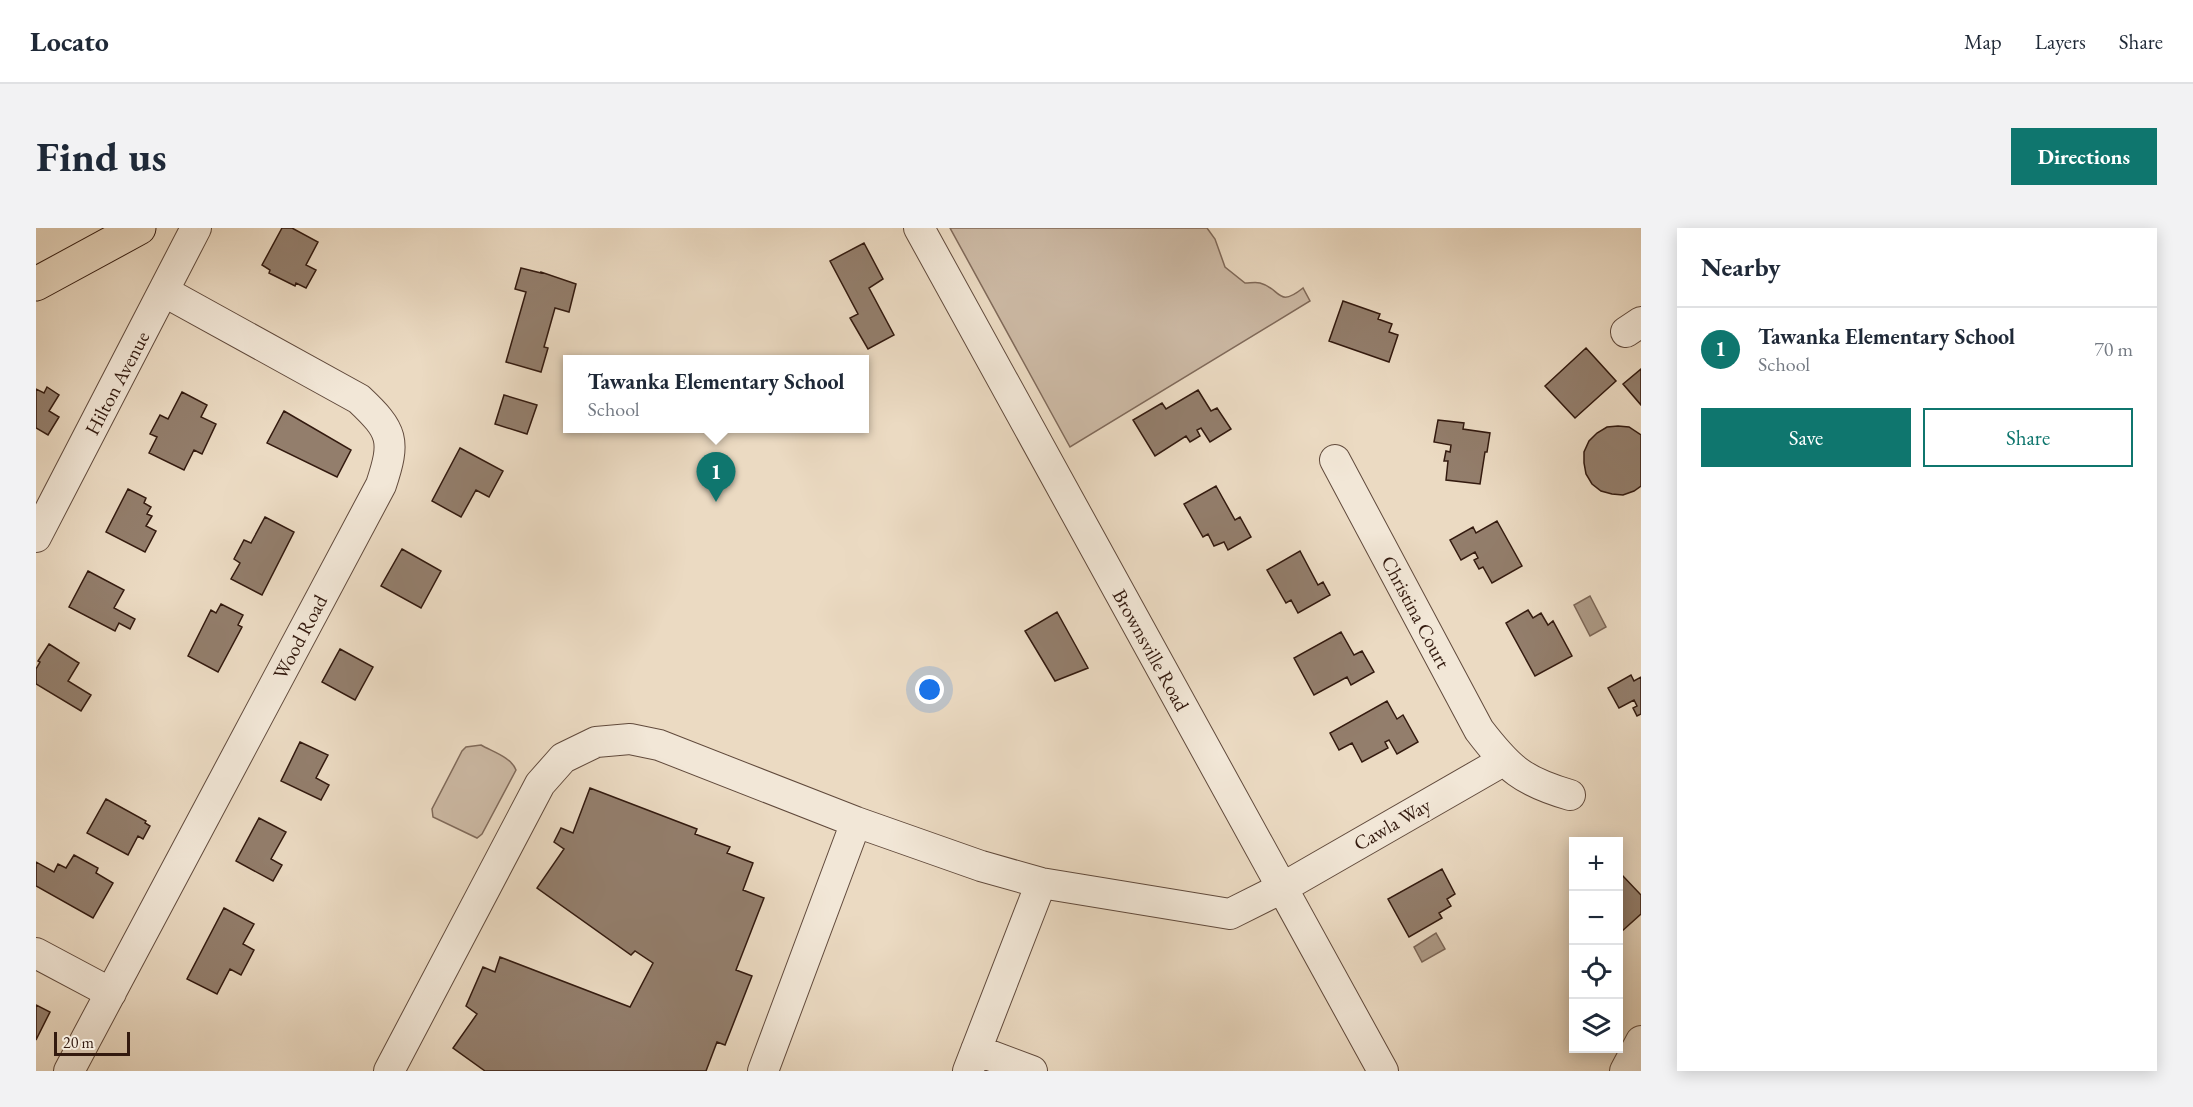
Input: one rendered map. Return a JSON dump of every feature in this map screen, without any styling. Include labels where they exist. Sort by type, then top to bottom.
[{"type":"main road","points":[[36,284],[139,228]]},
{"type":"street","name":"Hilton Avenue","points":[[36,537],[165,292],[196,228]]},
{"type":"street","name":"Brownsville Road","points":[[920,228],[1383,1071]]},
{"type":"street","name":"Wood Road","points":[[69,1071],[381,485],[388,464],[390,445],[382,420],[359,399],[165,292]]},
{"type":"street","name":"Christina Court","points":[[1335,460],[1479,730],[1503,761],[1517,772],[1543,787],[1570,795]]},
{"type":"street","name":"Cawla Way","points":[[389,1071],[540,784],[563,758],[596,742],[630,739],[659,745],[856,822],[981,866],[1041,883],[1230,914],[1282,888],[1503,761]]},
{"type":"street","points":[[763,1071],[856,822]]},
{"type":"street","points":[[1032,1071],[972,1060],[1041,883]]},
{"type":"street","points":[[36,953],[111,993]]},
{"type":"street","points":[[1625,1071],[1641,1041]]},
{"type":"shaded area","points":[[950,228],[1207,228],[1215,239],[1225,267],[1245,283],[1260,283],[1284,297],[1295,294],[1303,288],[1310,301],[1070,447]]},
{"type":"shaded area","points":[[1590,596],[1606,627],[1590,636],[1574,605]]},
{"type":"shaded area","points":[[481,745],[506,758],[516,770],[482,834],[477,838],[433,817],[432,809],[462,751],[466,747]]},
{"type":"shaded area","points":[[1436,933],[1445,949],[1422,962],[1414,947]]},
{"type":"building","points":[[282,228],[292,228],[318,242],[306,265],[316,270],[306,288],[296,283],[295,286],[269,273],[270,270],[262,265]]},
{"type":"building","points":[[864,243],[883,279],[869,288],[894,335],[868,349],[850,318],[858,314],[830,261]]},
{"type":"building","points":[[521,268],[576,284],[569,312],[555,308],[544,347],[548,348],[541,372],[506,362],[526,292],[515,289]]},
{"type":"building","points":[[1343,301],[1380,314],[1378,319],[1392,324],[1389,332],[1398,335],[1389,362],[1329,341]]},
{"type":"building","points":[[1586,348],[1616,381],[1575,418],[1545,386]]},
{"type":"building","points":[[1641,369],[1641,405],[1623,384]]},
{"type":"building","points":[[47,387],[59,395],[49,411],[59,417],[48,435],[36,428],[36,389],[44,393]]},
{"type":"building","points":[[1198,390],[1211,411],[1217,408],[1231,429],[1210,442],[1201,428],[1197,430],[1200,436],[1190,442],[1186,436],[1155,456],[1133,420],[1162,403],[1166,409]]},
{"type":"building","points":[[182,392],[207,405],[201,417],[216,424],[202,454],[194,450],[184,470],[149,453],[157,437],[150,434],[160,415],[168,419]]},
{"type":"building","points":[[504,395],[537,405],[527,434],[495,424]]},
{"type":"building","points":[[284,411],[351,450],[337,477],[267,443]]},
{"type":"building","points":[[1438,420],[1464,423],[1463,429],[1490,433],[1480,484],[1446,480],[1448,461],[1444,461],[1446,451],[1450,452],[1451,445],[1434,442]]},
{"type":"building","points":[[1607,427],[1629,427],[1641,435],[1641,486],[1623,495],[1601,491],[1592,484],[1586,474],[1584,463],[1584,452],[1589,441]]},
{"type":"building","points":[[460,448],[503,471],[489,497],[476,490],[461,517],[432,501]]},
{"type":"building","points":[[1216,486],[1235,520],[1240,517],[1251,537],[1228,550],[1224,542],[1214,546],[1208,534],[1203,537],[1184,504]]},
{"type":"building","points":[[128,489],[146,498],[144,503],[151,507],[147,514],[152,516],[146,526],[156,531],[145,552],[106,532]]},
{"type":"building","points":[[265,517],[294,532],[262,595],[231,579],[240,563],[234,559],[244,540],[251,543]]},
{"type":"building","points":[[1497,521],[1522,566],[1492,583],[1483,567],[1479,569],[1474,560],[1478,558],[1475,552],[1461,560],[1450,540],[1473,527],[1476,533]]},
{"type":"building","points":[[402,549],[441,571],[421,608],[381,586]]},
{"type":"building","points":[[1300,551],[1318,585],[1323,582],[1330,595],[1298,613],[1291,600],[1286,603],[1267,570]]},
{"type":"building","points":[[88,571],[124,590],[114,608],[135,619],[130,629],[119,623],[115,631],[69,607]]},
{"type":"building","points":[[221,604],[243,615],[238,625],[242,627],[218,672],[188,656],[211,610],[216,613]]},
{"type":"building","points":[[1528,610],[1533,618],[1541,613],[1548,625],[1553,621],[1572,656],[1535,676],[1506,623]]},
{"type":"building","points":[[1057,612],[1088,668],[1055,681],[1025,631]]},
{"type":"building","points":[[1341,632],[1354,655],[1362,651],[1374,672],[1351,685],[1347,677],[1314,695],[1294,658]]},
{"type":"building","points":[[49,644],[79,663],[68,681],[91,695],[81,711],[36,684],[36,669],[40,662],[38,661]]},
{"type":"building","points":[[340,649],[373,667],[355,700],[322,682]]},
{"type":"building","points":[[1631,675],[1634,681],[1641,677],[1641,714],[1637,716],[1633,708],[1637,706],[1634,700],[1619,708],[1608,688]]},
{"type":"building","points":[[1387,701],[1397,719],[1403,715],[1418,742],[1397,754],[1389,740],[1385,742],[1388,748],[1362,762],[1352,743],[1339,750],[1330,733]]},
{"type":"building","points":[[300,742],[328,755],[316,778],[329,785],[321,800],[281,781]]},
{"type":"building","points":[[590,788],[697,829],[695,834],[730,847],[727,853],[753,863],[743,890],[764,898],[736,970],[752,976],[725,1045],[717,1042],[706,1071],[485,1071],[453,1048],[477,1014],[466,1006],[483,967],[495,972],[500,957],[630,1007],[653,963],[635,951],[631,955],[537,888],[564,849],[554,842],[561,828],[573,833]]},
{"type":"building","points":[[106,799],[146,821],[145,823],[150,826],[143,839],[138,836],[128,855],[87,833]]},
{"type":"building","points":[[259,818],[286,832],[271,859],[282,865],[273,881],[236,861]]},
{"type":"building","points":[[74,855],[98,868],[96,873],[113,883],[93,918],[36,886],[36,862],[54,872],[58,864],[66,868]]},
{"type":"building","points":[[1442,869],[1455,894],[1447,899],[1451,906],[1439,913],[1442,918],[1409,937],[1388,899]]},
{"type":"building","points":[[1623,876],[1641,895],[1641,914],[1623,930]]},
{"type":"building","points":[[224,908],[254,924],[243,944],[254,950],[241,975],[230,969],[217,994],[187,979]]},
{"type":"building","points":[[36,1005],[50,1012],[36,1040]]},
{"type":"place","name":"Tawanka Elementary School","points":[[716,502]]}]
